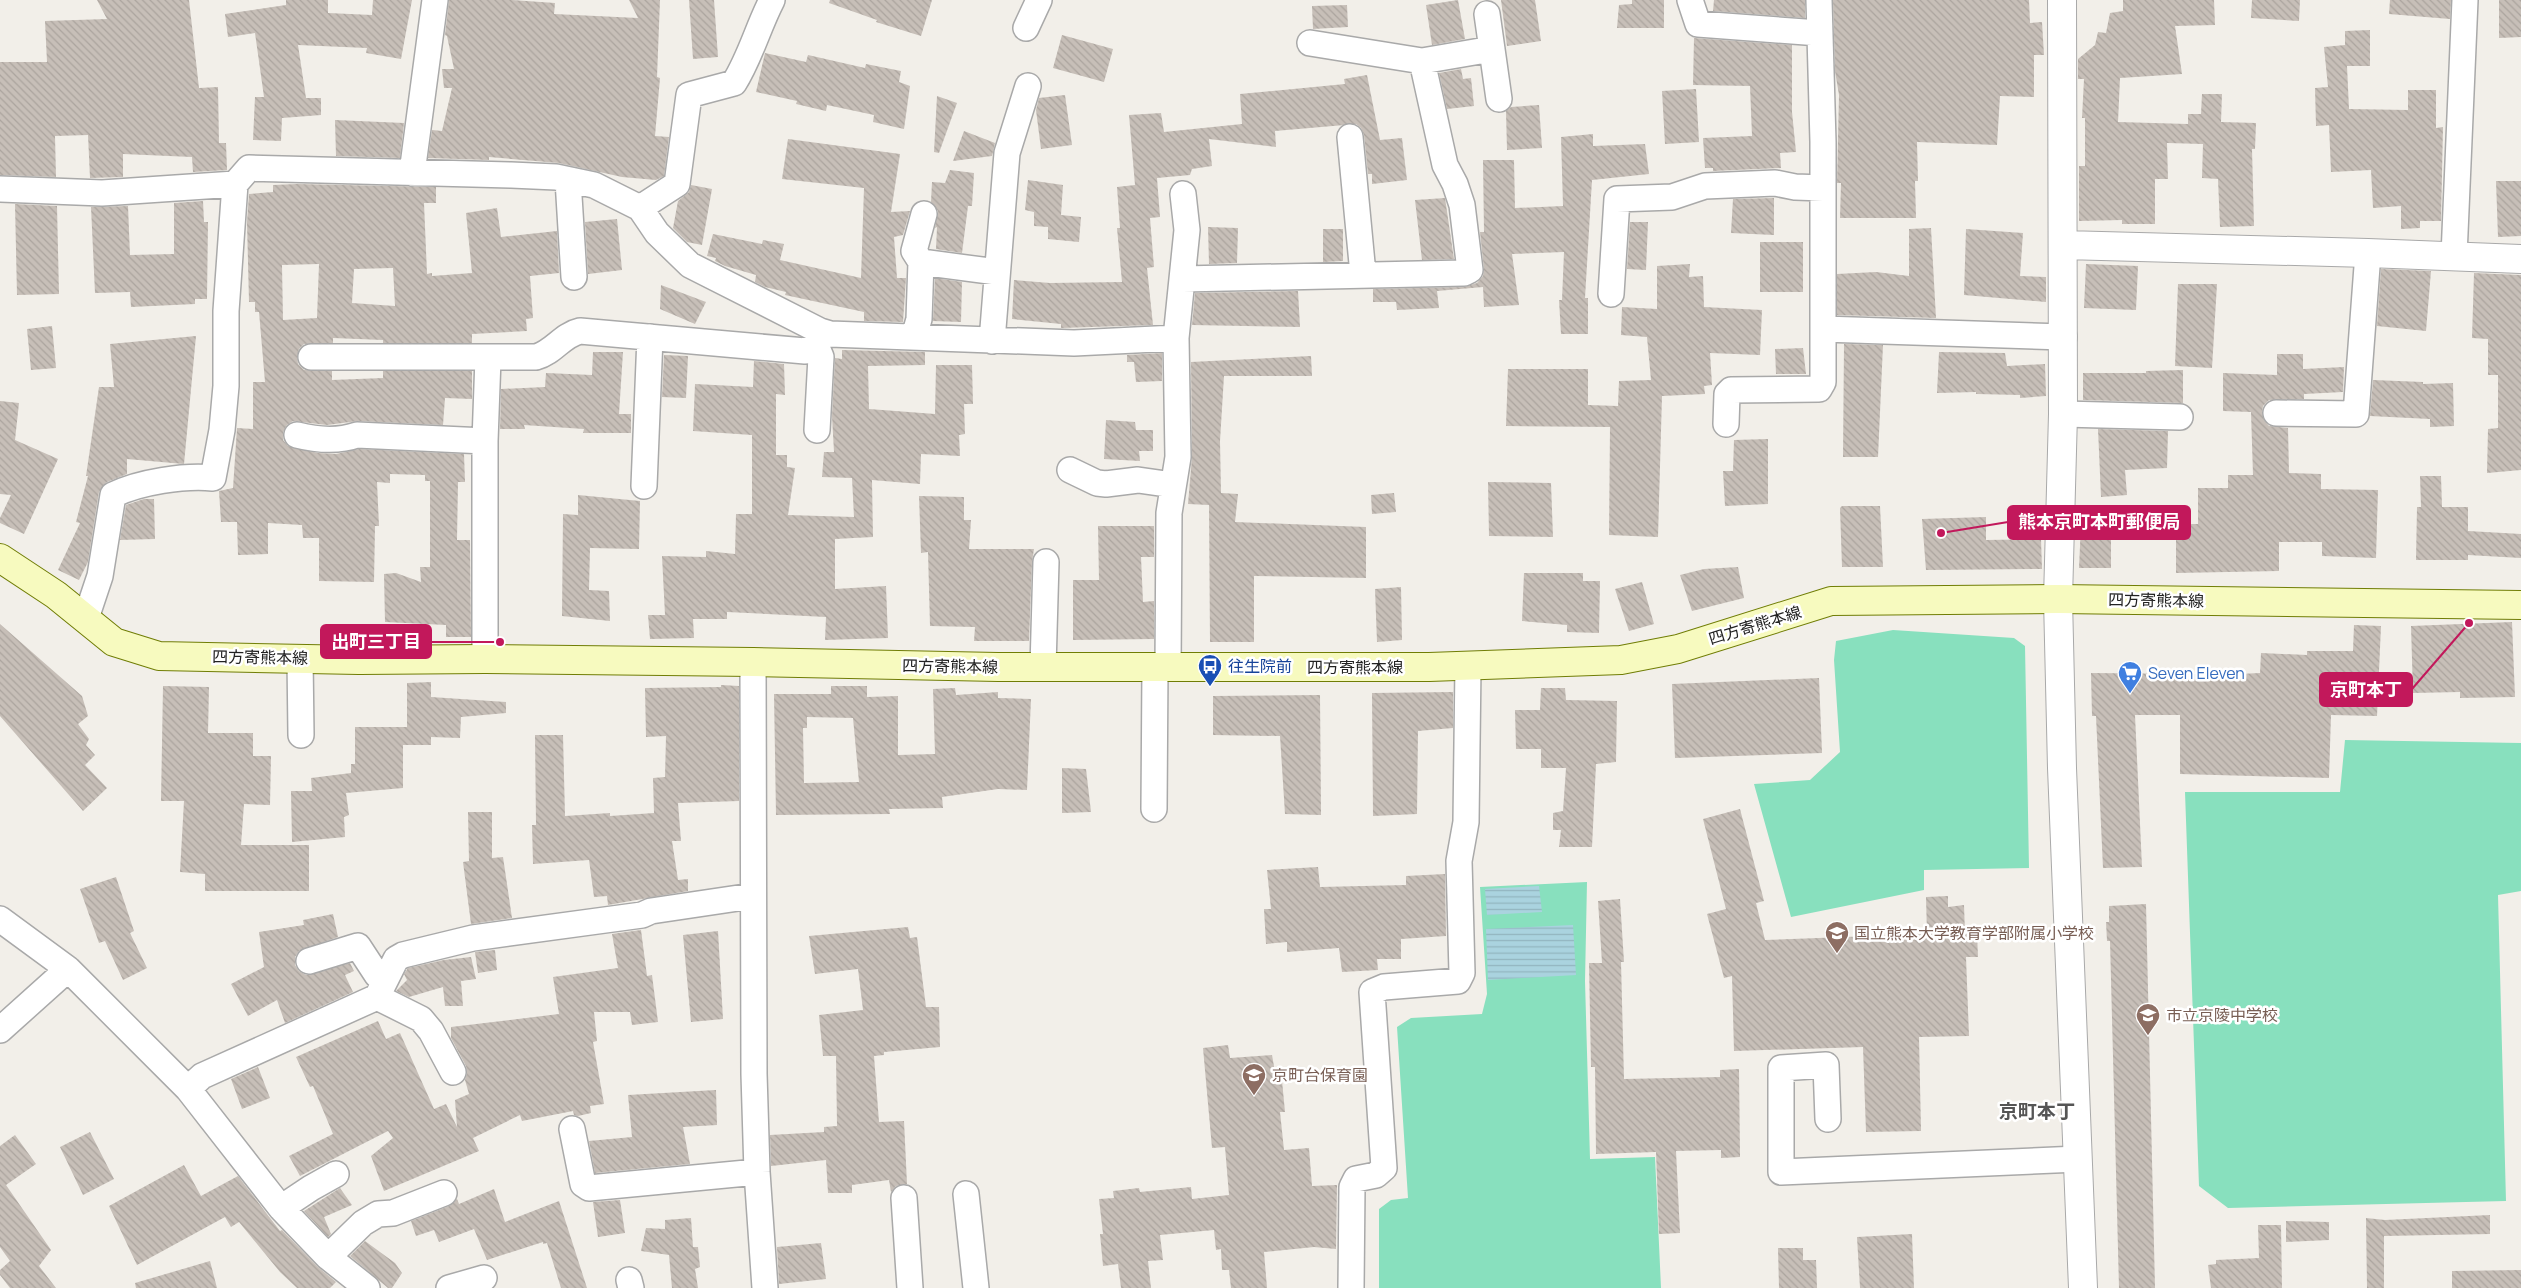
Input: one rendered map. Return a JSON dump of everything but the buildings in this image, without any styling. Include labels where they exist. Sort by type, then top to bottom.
[{"type":"main road","name":"四方寄熊本線","points":[[0,558],[56,595],[114,642],[159,656],[485,658],[1162,668],[1468,666],[1621,660],[1678,649],[1831,601],[2058,599],[2521,606]]},
{"type":"street","points":[[412,173],[435,0]]},
{"type":"street","points":[[640,208],[677,184],[688,95],[734,83],[742,69],[757,28],[772,0]]},
{"type":"street","points":[[1026,28],[1039,0]]},
{"type":"street","points":[[1690,0],[1698,24],[1820,33]]},
{"type":"street","points":[[1726,424],[1727,394],[1731,390],[1819,389],[1824,382],[1823,188],[1819,0]]},
{"type":"street","points":[[2062,0],[2064,414],[2058,599],[2062,768],[2083,1288]]},
{"type":"street","points":[[2454,256],[2465,0]]},
{"type":"street","points":[[1487,14],[1499,99]]},
{"type":"street","points":[[1310,43],[1422,61],[1492,49]]},
{"type":"street","points":[[1183,278],[1333,277],[1363,274],[1464,273],[1470,270],[1462,205],[1455,184],[1445,165],[1422,61]]},
{"type":"street","points":[[992,341],[1007,153],[1028,86]]},
{"type":"street","points":[[1350,137],[1363,274]]},
{"type":"street","points":[[86,618],[100,576],[113,495],[126,489],[196,476],[212,478],[222,430],[226,386],[226,311],[235,184],[249,168],[556,177],[594,185],[640,208],[656,233],[690,265],[818,338]]},
{"type":"street","points":[[568,180],[574,277]]},
{"type":"street","points":[[1611,294],[1617,199],[1672,197],[1705,186],[1775,183],[1795,188],[1823,188]]},
{"type":"street","points":[[0,189],[102,193],[235,184]]},
{"type":"street","points":[[1154,809],[1169,513],[1178,457],[1176,338],[1187,230],[1183,194]]},
{"type":"street","points":[[914,337],[919,320],[921,262],[914,251],[924,214]]},
{"type":"street","points":[[2064,245],[2368,253],[2521,260]]},
{"type":"street","points":[[2276,412],[2356,414],[2368,253]]},
{"type":"street","points":[[921,262],[997,272]]},
{"type":"street","points":[[1823,329],[2064,337]]},
{"type":"street","points":[[311,356],[536,357],[548,354],[569,334],[580,331],[805,351],[818,338],[830,334],[1074,343],[1176,338]]},
{"type":"street","points":[[644,486],[650,337]]},
{"type":"street","points":[[817,430],[821,357],[818,338]]},
{"type":"street","points":[[485,658],[485,441],[488,358]]},
{"type":"street","points":[[2064,414],[2180,417]]},
{"type":"street","points":[[296,435],[344,440],[357,436],[485,441]]},
{"type":"street","points":[[1070,470],[1096,483],[1106,484],[1138,480],[1173,485]]},
{"type":"street","points":[[1043,667],[1046,562]]},
{"type":"street","points":[[300,658],[301,736]]},
{"type":"street","points":[[753,662],[752,896],[754,1074],[757,1172],[765,1288]]},
{"type":"street","points":[[1351,1288],[1352,1187],[1356,1179],[1376,1175],[1384,1168],[1372,992],[1384,987],[1458,981],[1462,973],[1459,862],[1466,822],[1468,666]]},
{"type":"street","points":[[188,1089],[202,1076],[380,988],[396,959],[402,955],[473,938],[642,916],[652,911],[752,896]]},
{"type":"street","points":[[0,919],[68,969],[188,1089],[281,1208],[328,1257],[367,1288]]},
{"type":"street","points":[[309,962],[358,946],[377,975],[380,988],[420,1018],[432,1031],[453,1072]]},
{"type":"street","points":[[0,1030],[68,969]]},
{"type":"street","points":[[1828,1119],[1826,1065],[1781,1068],[1781,1172],[2078,1159]]},
{"type":"street","points":[[572,1130],[583,1184],[590,1188],[757,1172]]},
{"type":"street","points":[[281,1208],[310,1188],[336,1174]]},
{"type":"street","points":[[328,1257],[363,1223],[378,1214],[393,1213],[444,1193]]},
{"type":"street","points":[[966,1194],[976,1288]]},
{"type":"street","points":[[904,1198],[910,1288]]},
{"type":"street","points":[[441,1283],[484,1278]]},
{"type":"green space","points":[[1893,630],[2014,638],[2025,646],[2029,868],[1924,870],[1924,890],[1791,917],[1754,784],[1810,780],[1840,752],[1834,660],[1836,641]]},
{"type":"green space","points":[[2345,740],[2521,743],[2521,891],[2498,895],[2506,1201],[2228,1208],[2199,1186],[2185,792],[2340,792]]},
{"type":"green space","points":[[1587,882],[1585,981],[1590,1159],[1655,1157],[1661,1288],[1379,1288],[1379,1209],[1391,1200],[1408,1198],[1397,1027],[1411,1018],[1482,1014],[1487,994],[1480,887]]},
{"type":"water","points":[[1539,886],[1542,912],[1487,915],[1485,889]]},
{"type":"water","points":[[1573,925],[1576,975],[1488,980],[1486,929]]},
{"type":"place","name":"熊本京町本町郵便局","points":[[1941,533]]},
{"type":"place","name":"京町本丁","points":[[2469,623]]},
{"type":"place","name":"出町三丁目","points":[[500,642]]},
{"type":"place","name":"往生院前","points":[[1210,687]]},
{"type":"place","name":"Seven Eleven","points":[[2130,694]]},
{"type":"place","name":"国立熊本大学教育学部附属小学校","points":[[1837,954]]},
{"type":"place","name":"市立京陵中学校","points":[[2148,1036]]},
{"type":"place","name":"京町台保育園","points":[[1254,1096]]},
{"type":"district","name":"京町本丁","points":[[2037,1111]]}]
